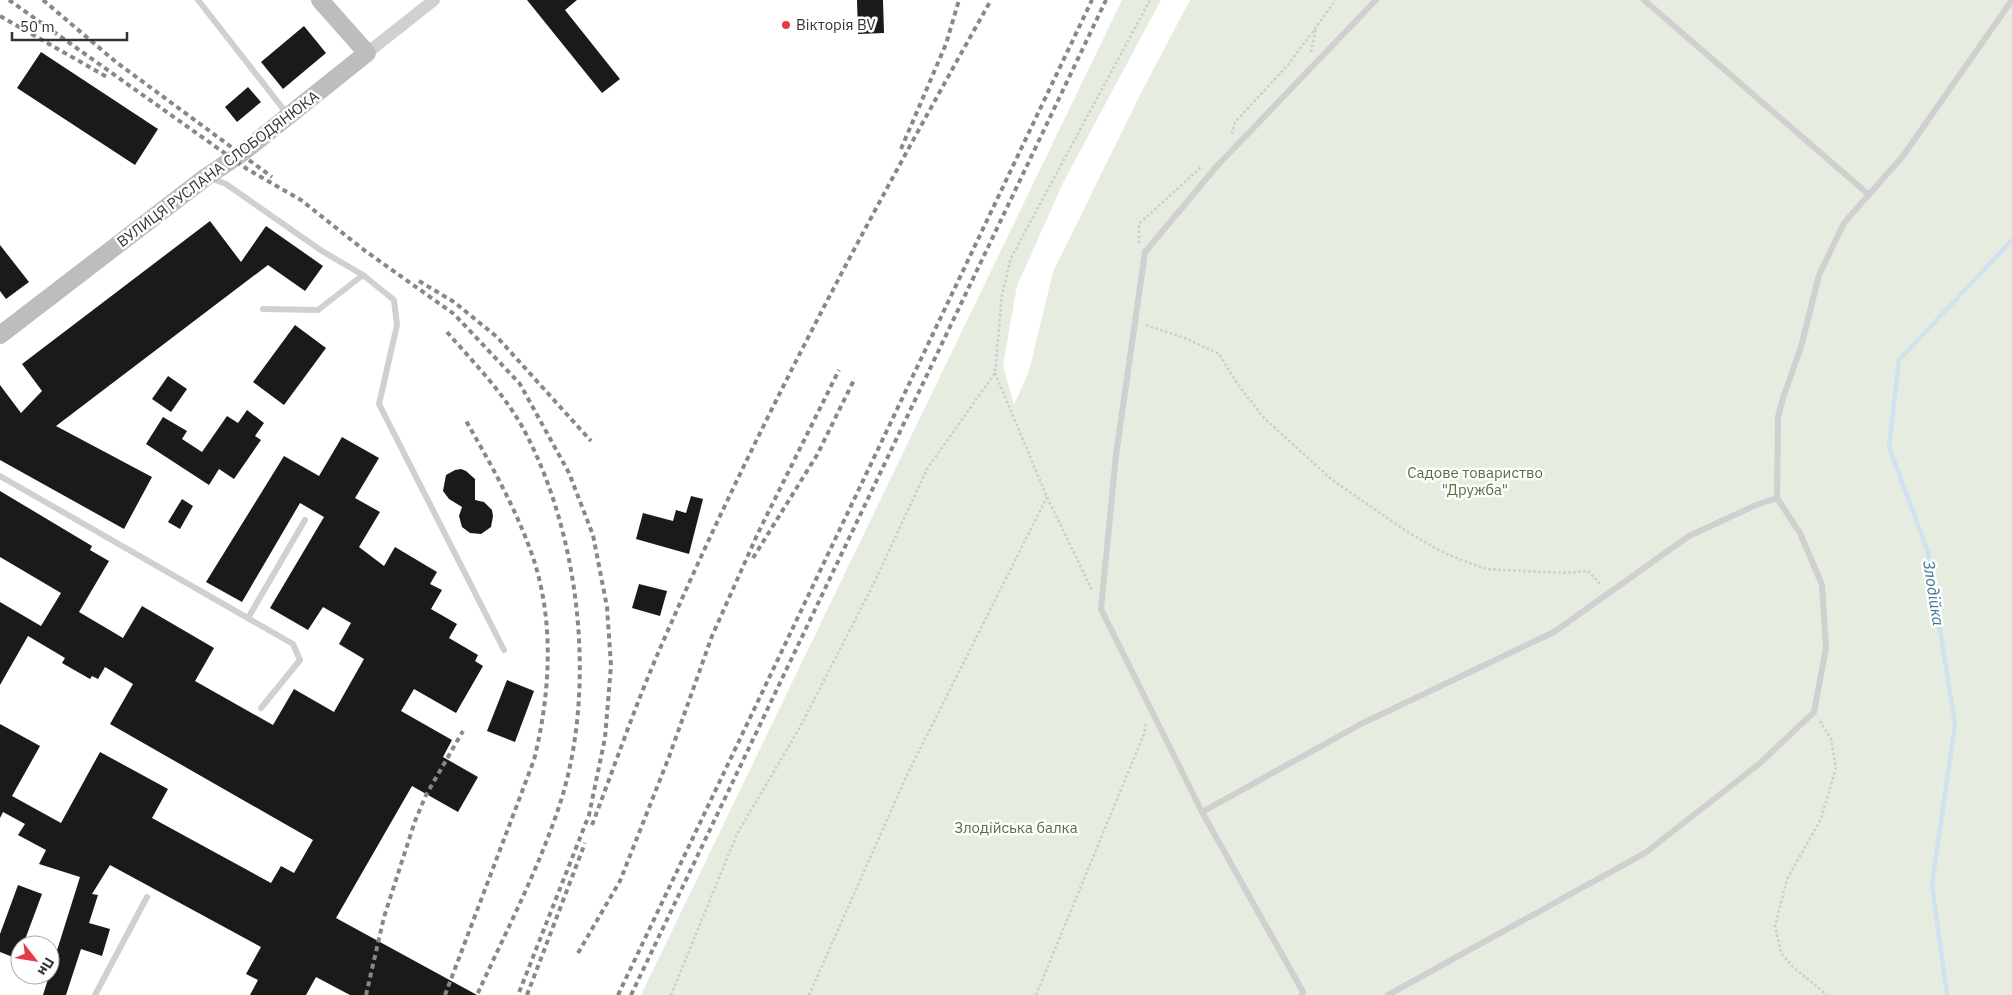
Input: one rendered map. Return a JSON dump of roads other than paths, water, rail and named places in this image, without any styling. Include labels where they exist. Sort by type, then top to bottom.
[{"type":"street","points":[[320,0],[367,53]]},
{"type":"street","name":"ВУЛИЦЯ РУСЛАНА СЛОБОДЯНЮКА","points":[[0,335],[206,177],[242,153],[434,0]]},
{"type":"lane","points":[[198,0],[288,116]]},
{"type":"lane","points":[[1303,994],[1202,812],[1148,707],[1102,609],[1116,455],[1145,252],[1216,167],[1376,0]]},
{"type":"lane","points":[[1644,0],[1868,194]]},
{"type":"lane","points":[[1388,995],[1645,853],[1759,764],[1814,712],[1826,648],[1822,585],[1800,533],[1777,498],[1778,418],[1801,347],[1819,275],[1844,223],[1903,156],[2012,0]]},
{"type":"lane","points":[[206,177],[226,184],[322,251],[363,275],[394,300],[397,324],[379,404],[504,650]]},
{"type":"lane","points":[[263,309],[318,310],[363,275]]},
{"type":"lane","points":[[0,476],[294,644],[300,660],[261,708]]},
{"type":"lane","points":[[1202,812],[1361,724],[1554,632],[1689,536],[1756,505],[1777,498]]},
{"type":"lane","points":[[248,618],[305,520]]},
{"type":"lane","points":[[95,995],[147,897]]},
{"type":"waterway","name":"Злодійка","points":[[1947,995],[1932,885],[1955,725],[1928,552],[1889,447],[1899,360],[2012,240]]},
{"type":"railway","points":[[9,0],[247,169],[301,200],[364,250],[454,314],[520,384],[569,473],[593,535],[607,607],[611,666],[605,738],[589,815],[518,995]]},
{"type":"railway","points":[[43,0],[116,62],[272,177]]},
{"type":"railway","points":[[901,149],[946,44],[959,0]]},
{"type":"railway","points":[[592,825],[652,666],[737,480],[860,238],[991,0]]},
{"type":"railway","points":[[618,995],[1092,0]]},
{"type":"railway","points":[[631,995],[1106,0]]},
{"type":"railway","points":[[0,16],[107,77]]},
{"type":"railway","points":[[419,281],[454,302],[497,337],[591,441]]},
{"type":"railway","points":[[447,332],[488,379],[516,416],[543,471],[558,514],[569,561],[576,608],[580,656],[579,704],[573,750],[563,794],[555,820],[534,871],[477,995]]},
{"type":"railway","points":[[578,953],[620,881],[669,757],[712,636],[758,533],[839,370]]},
{"type":"railway","points":[[753,558],[817,455],[855,378]]},
{"type":"railway","points":[[445,995],[534,760],[544,707],[548,654],[544,601],[530,549],[492,466],[465,419]]},
{"type":"railway","points":[[366,995],[384,917],[415,821],[426,795],[463,731]]},
{"type":"railway","points":[[527,995],[585,843]]},
{"type":"place","name":"Вікторія BV","points":[[786,25]]},
{"type":"park label","name":"Садове товариство \"Дружба\"","points":[[1475,482]]},
{"type":"park label","name":"Злодійська балка","points":[[1016,828]]}]
